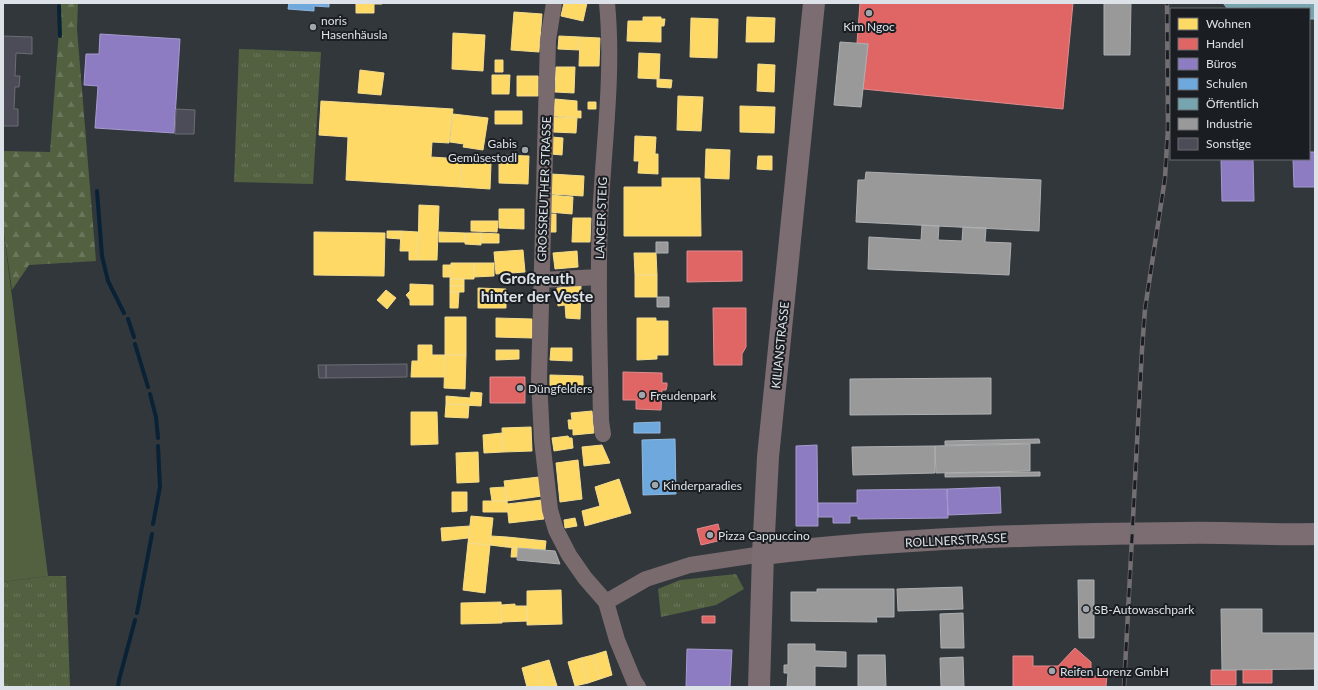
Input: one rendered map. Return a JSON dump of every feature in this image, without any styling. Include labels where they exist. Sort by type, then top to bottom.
[{"type":"main road","name":"KILIANSTRASSE","points":[[759,687],[763,554],[770,432],[814,3]]},
{"type":"main road","name":"ROLLNERSTRASSE","points":[[763,554],[855,546],[1070,535],[1183,533],[1315,534]]},
{"type":"street","name":"GROSSREUTHER STRASSE","points":[[554,3],[548,40],[539,379],[542,440],[550,510],[556,530],[569,555],[585,578],[606,602],[617,640],[634,681],[638,687]]},
{"type":"street","name":"LANGER STEIG","points":[[603,434],[601,421],[599,277],[600,222],[610,60],[607,3]]},
{"type":"street","points":[[541,280],[599,277]]},
{"type":"street","name":"ROLLNERSTRASSE","points":[[606,602],[646,579],[690,565],[763,554]]},
{"type":"green space","points":[[61,3],[78,3],[77,29],[96,261],[29,265],[12,290],[3,227],[3,151],[50,152]]},
{"type":"green space","points":[[239,49],[321,52],[313,184],[234,182]]},
{"type":"green space","points":[[3,227],[48,576],[3,582]]},
{"type":"green space","points":[[736,574],[744,589],[716,605],[661,617],[658,589],[680,580]]},
{"type":"green space","points":[[48,576],[66,576],[70,687],[3,687],[3,582]]},
{"type":"building: Wohnen","points":[[356,3],[382,4],[374,4],[374,13],[356,13]]},
{"type":"building: Wohnen","points":[[564,3],[587,3],[583,21],[561,16]]},
{"type":"building: Wohnen","points":[[514,12],[542,14],[539,52],[511,50]]},
{"type":"building: Wohnen","points":[[643,17],[661,17],[661,19],[665,19],[664,26],[661,26],[661,42],[627,41],[628,21],[643,21]]},
{"type":"building: Wohnen","points":[[747,17],[775,18],[774,42],[746,42]]},
{"type":"building: Wohnen","points":[[691,18],[718,19],[717,58],[690,57]]},
{"type":"building: Wohnen","points":[[453,33],[485,35],[483,71],[452,69]]},
{"type":"building: Wohnen","points":[[559,36],[580,37],[579,50],[558,49]]},
{"type":"building: Wohnen","points":[[580,37],[600,38],[599,66],[579,66]]},
{"type":"building: Wohnen","points":[[639,53],[660,54],[659,79],[638,78]]},
{"type":"building: Wohnen","points":[[495,60],[503,60],[503,72],[495,72]]},
{"type":"building: Wohnen","points":[[758,64],[775,65],[774,92],[757,91]]},
{"type":"building: Wohnen","points":[[556,67],[575,67],[574,93],[555,92]]},
{"type":"building: Wohnen","points":[[360,70],[384,73],[381,95],[358,93]]},
{"type":"building: Wohnen","points":[[492,75],[510,75],[509,94],[492,94]]},
{"type":"building: Wohnen","points":[[517,76],[538,76],[538,96],[517,96]]},
{"type":"building: Wohnen","points":[[657,79],[672,80],[671,88],[657,87]]},
{"type":"building: Wohnen","points":[[678,96],[703,97],[701,131],[677,130]]},
{"type":"building: Wohnen","points":[[555,99],[577,101],[577,111],[581,111],[581,118],[554,116]]},
{"type":"building: Wohnen","points":[[321,101],[453,109],[449,143],[432,142],[431,157],[462,159],[460,187],[346,180],[348,137],[319,135]]},
{"type":"building: Wohnen","points":[[588,102],[596,102],[596,109],[588,109]]},
{"type":"building: Wohnen","points":[[740,106],[775,107],[774,133],[740,132]]},
{"type":"building: Wohnen","points":[[495,111],[522,111],[522,124],[495,124]]},
{"type":"building: Wohnen","points":[[453,114],[488,118],[483,150],[463,147],[464,144],[450,142]]},
{"type":"building: Wohnen","points":[[554,117],[577,118],[576,133],[553,132]]},
{"type":"building: Wohnen","points":[[635,136],[656,137],[655,154],[658,154],[658,174],[638,173],[639,161],[634,161]]},
{"type":"building: Wohnen","points":[[552,137],[563,138],[562,155],[551,154]]},
{"type":"building: Wohnen","points":[[706,149],[730,150],[729,179],[705,178]]},
{"type":"building: Wohnen","points":[[499,155],[529,156],[528,184],[499,183]]},
{"type":"building: Wohnen","points":[[758,156],[772,156],[772,170],[757,169]]},
{"type":"building: Wohnen","points":[[462,162],[491,164],[490,189],[460,187]]},
{"type":"building: Wohnen","points":[[551,174],[584,176],[583,196],[550,194]]},
{"type":"building: Wohnen","points":[[662,178],[700,178],[701,236],[624,236],[624,187],[662,187]]},
{"type":"building: Wohnen","points":[[550,195],[573,197],[572,214],[549,212]]},
{"type":"building: Wohnen","points":[[419,205],[439,206],[437,260],[418,260]]},
{"type":"building: Wohnen","points":[[499,209],[524,209],[524,229],[499,228]]},
{"type":"building: Wohnen","points":[[550,214],[556,214],[556,232],[550,232]]},
{"type":"building: Wohnen","points":[[573,218],[591,218],[590,242],[572,242]]},
{"type":"building: Wohnen","points":[[471,221],[498,221],[497,232],[471,231]]},
{"type":"building: Wohnen","points":[[387,231],[401,231],[401,239],[387,238]]},
{"type":"building: Wohnen","points":[[401,231],[418,232],[418,260],[409,260],[409,251],[400,251]]},
{"type":"building: Wohnen","points":[[314,232],[385,233],[384,276],[314,275]]},
{"type":"building: Wohnen","points":[[439,232],[465,233],[465,242],[439,242]]},
{"type":"building: Wohnen","points":[[465,233],[481,233],[481,245],[465,244]]},
{"type":"building: Wohnen","points":[[481,233],[499,234],[499,243],[481,243]]},
{"type":"building: Wohnen","points":[[523,250],[525,272],[496,274],[494,252]]},
{"type":"building: Wohnen","points":[[577,251],[578,267],[555,269],[553,253]]},
{"type":"building: Wohnen","points":[[634,253],[656,253],[657,275],[635,275]]},
{"type":"building: Wohnen","points":[[451,263],[474,263],[474,279],[450,279]]},
{"type":"building: Wohnen","points":[[474,263],[494,263],[494,276],[474,277]]},
{"type":"building: Wohnen","points":[[443,265],[451,265],[450,277],[443,277]]},
{"type":"building: Wohnen","points":[[635,275],[657,275],[657,297],[635,297]]},
{"type":"building: Wohnen","points":[[450,279],[464,279],[464,286],[450,286]]},
{"type":"building: Wohnen","points":[[410,284],[433,285],[433,305],[410,305],[410,300],[406,295],[410,291]]},
{"type":"building: Wohnen","points":[[450,286],[464,286],[464,292],[450,292]]},
{"type":"building: Wohnen","points":[[581,286],[580,319],[566,318],[565,305],[558,306],[557,288]]},
{"type":"building: Wohnen","points":[[478,288],[506,289],[506,308],[478,308]]},
{"type":"building: Wohnen","points":[[386,290],[396,298],[387,309],[377,300]]},
{"type":"building: Wohnen","points":[[450,292],[459,292],[458,308],[450,308]]},
{"type":"building: Wohnen","points":[[445,317],[466,317],[466,355],[445,355]]},
{"type":"building: Wohnen","points":[[496,318],[532,319],[532,338],[496,337]]},
{"type":"building: Wohnen","points":[[637,318],[656,318],[656,321],[668,321],[668,355],[657,355],[657,359],[637,360]]},
{"type":"building: Wohnen","points":[[418,345],[432,345],[432,355],[445,355],[444,377],[411,377],[412,361],[418,361]]},
{"type":"building: Wohnen","points":[[551,348],[572,348],[572,361],[550,360]]},
{"type":"building: Wohnen","points":[[496,350],[519,350],[519,359],[496,360]]},
{"type":"building: Wohnen","points":[[445,355],[466,355],[465,389],[444,388]]},
{"type":"building: Wohnen","points":[[550,375],[583,376],[583,394],[550,393]]},
{"type":"building: Wohnen","points":[[471,392],[482,393],[481,406],[446,404],[446,396],[470,398]]},
{"type":"building: Wohnen","points":[[446,404],[469,405],[468,418],[445,417]]},
{"type":"building: Wohnen","points":[[592,411],[594,433],[573,435],[573,429],[569,429],[568,420],[572,420],[571,413]]},
{"type":"building: Wohnen","points":[[411,412],[437,412],[438,444],[411,445]]},
{"type":"building: Wohnen","points":[[531,427],[532,451],[503,452],[502,428]]},
{"type":"building: Wohnen","points":[[502,433],[503,452],[484,453],[483,435]]},
{"type":"building: Wohnen","points":[[568,436],[569,438],[572,438],[573,448],[554,451],[552,438]]},
{"type":"building: Wohnen","points":[[602,445],[610,463],[584,466],[582,447]]},
{"type":"building: Wohnen","points":[[478,452],[479,482],[457,483],[456,453]]},
{"type":"building: Wohnen","points":[[578,460],[582,499],[560,502],[556,463]]},
{"type":"building: Wohnen","points":[[539,477],[542,496],[507,501],[504,481]]},
{"type":"building: Wohnen","points":[[619,479],[631,513],[585,526],[582,511],[600,506],[595,487]]},
{"type":"building: Wohnen","points":[[505,487],[507,501],[492,501],[490,488]]},
{"type":"building: Wohnen","points":[[452,492],[467,492],[467,511],[452,512]]},
{"type":"building: Wohnen","points":[[542,500],[544,519],[509,523],[507,504]]},
{"type":"building: Wohnen","points":[[483,501],[507,501],[508,512],[483,512]]},
{"type":"building: Wohnen","points":[[471,516],[493,518],[490,545],[468,543]]},
{"type":"building: Wohnen","points":[[575,518],[577,526],[565,528],[564,520]]},
{"type":"building: Wohnen","points":[[470,526],[468,538],[442,541],[441,528]]},
{"type":"building: Wohnen","points":[[491,536],[507,537],[506,547],[490,545]]},
{"type":"building: Wohnen","points":[[507,537],[546,541],[545,550],[506,547]]},
{"type":"building: Wohnen","points":[[468,543],[490,545],[485,593],[463,590]]},
{"type":"building: Wohnen","points":[[512,547],[518,548],[517,557],[511,557]]},
{"type":"building: Wohnen","points":[[561,590],[562,624],[527,625],[527,591]]},
{"type":"building: Wohnen","points":[[501,602],[502,623],[461,624],[461,603]]},
{"type":"building: Wohnen","points":[[515,604],[515,606],[527,606],[527,621],[502,622],[501,605]]},
{"type":"building: Wohnen","points":[[606,651],[612,675],[600,679],[593,655]]},
{"type":"building: Wohnen","points":[[593,655],[600,679],[588,683],[581,658]]},
{"type":"building: Wohnen","points":[[581,658],[588,683],[575,686],[568,662]]},
{"type":"building: Wohnen","points":[[549,660],[557,686],[542,687],[535,664]]},
{"type":"building: Wohnen","points":[[535,664],[542,687],[527,687],[522,668]]},
{"type":"building: Handel","points":[[860,3],[1073,3],[1063,109],[863,89],[868,44],[857,43]]},
{"type":"building: Handel","points":[[687,251],[742,251],[742,281],[687,282]]},
{"type":"building: Handel","points":[[713,308],[746,308],[746,347],[742,354],[742,365],[714,365]]},
{"type":"building: Handel","name":"Freudenpark","points":[[623,372],[662,373],[662,383],[667,383],[667,386],[666,390],[662,390],[661,410],[636,409],[636,400],[623,400]]},
{"type":"building: Handel","points":[[490,377],[525,377],[525,403],[490,403]]},
{"type":"building: Handel","points":[[718,524],[722,540],[701,545],[697,529]]},
{"type":"building: Handel","points":[[702,616],[715,616],[715,623],[702,623]]},
{"type":"building: Handel","name":"Reifen Lorenz GmbH","points":[[1075,648],[1091,662],[1091,676],[1107,675],[1106,687],[1013,687],[1013,656],[1033,656],[1033,666],[1058,666]]},
{"type":"building: Handel","points":[[1243,669],[1272,669],[1272,683],[1243,683]]},
{"type":"building: Handel","points":[[1211,670],[1236,670],[1236,685],[1211,685]]},
{"type":"building: Büros","points":[[100,34],[180,39],[174,133],[95,128],[98,86],[84,85],[86,54],[99,54]]},
{"type":"building: Büros","points":[[1310,152],[1315,152],[1315,187],[1294,187],[1293,160],[1310,160]]},
{"type":"building: Büros","points":[[1221,160],[1253,160],[1254,201],[1222,201]]},
{"type":"building: Büros","points":[[817,445],[818,526],[796,526],[796,446]]},
{"type":"building: Büros","points":[[1000,487],[1001,513],[948,515],[947,489]]},
{"type":"building: Büros","points":[[947,489],[948,518],[858,519],[858,516],[850,516],[850,523],[833,523],[833,517],[818,517],[818,503],[857,503],[857,490]]},
{"type":"building: Büros","points":[[687,649],[732,650],[730,687],[686,687]]},
{"type":"building: Schulen","points":[[289,3],[329,3],[329,7],[314,6],[314,11],[288,9]]},
{"type":"building: Schulen","points":[[660,422],[660,433],[634,433],[634,423]]},
{"type":"building: Schulen","points":[[675,439],[676,494],[643,495],[642,440]]},
{"type":"building: Öffentlich","points":[[1223,3],[1315,3],[1315,19],[1310,19],[1310,8],[1227,8]]},
{"type":"building: Industrie","points":[[1104,3],[1131,3],[1130,55],[1104,55]]},
{"type":"building: Industrie","points":[[840,42],[868,44],[861,107],[834,105]]},
{"type":"building: Industrie","points":[[866,172],[1041,180],[1039,231],[856,222],[858,180],[865,180]]},
{"type":"building: Industrie","points":[[922,225],[939,226],[938,240],[962,241],[963,227],[986,228],[985,242],[1011,243],[1009,275],[868,269],[869,237],[921,240]]},
{"type":"building: Industrie","points":[[656,242],[668,242],[668,253],[656,253]]},
{"type":"building: Industrie","points":[[657,297],[669,297],[669,307],[657,307]]},
{"type":"building: Industrie","points":[[991,378],[991,414],[850,415],[850,379]]},
{"type":"building: Industrie","points":[[1039,439],[1040,443],[945,445],[945,441]]},
{"type":"building: Industrie","points":[[1030,444],[1030,471],[936,473],[935,446]]},
{"type":"building: Industrie","points":[[935,446],[935,473],[853,475],[852,447]]},
{"type":"building: Industrie","points":[[1040,472],[1040,476],[945,477],[945,473]]},
{"type":"building: Industrie","points":[[518,548],[555,551],[560,564],[517,560]]},
{"type":"building: Industrie","name":"SB-Autowaschpark","points":[[1078,580],[1094,580],[1094,638],[1079,638]]},
{"type":"building: Industrie","points":[[962,587],[963,609],[898,611],[897,589]]},
{"type":"building: Industrie","points":[[817,589],[894,589],[894,617],[876,617],[877,622],[791,621],[791,592],[817,592]]},
{"type":"building: Industrie","points":[[1221,609],[1262,609],[1262,633],[1315,633],[1315,669],[1222,670]]},
{"type":"building: Industrie","points":[[963,613],[964,648],[941,648],[940,614]]},
{"type":"building: Industrie","points":[[788,644],[815,644],[815,651],[846,652],[846,667],[815,666],[815,687],[787,687],[788,673],[784,673],[784,665],[788,665]]},
{"type":"building: Industrie","points":[[858,655],[885,655],[886,687],[858,687]]},
{"type":"building: Industrie","points":[[963,657],[964,687],[941,687],[940,658]]},
{"type":"building: Sonstige","points":[[3,36],[32,37],[32,54],[16,53],[15,76],[20,76],[19,87],[15,87],[14,109],[18,109],[18,126],[3,126]]},
{"type":"building: Sonstige","points":[[176,109],[195,110],[194,134],[175,134]]},
{"type":"building: Sonstige","points":[[407,364],[407,377],[326,378],[326,365]]},
{"type":"building: Sonstige","points":[[318,365],[326,365],[326,378],[319,378]]},
{"type":"waterway","points":[[59,6],[60,36]]},
{"type":"waterway","points":[[97,191],[102,256],[108,281],[124,313]]},
{"type":"waterway","points":[[128,319],[134,337]]},
{"type":"waterway","points":[[135,344],[148,387]]},
{"type":"waterway","points":[[150,394],[156,417],[158,438]]},
{"type":"waterway","points":[[153,524],[160,487],[158,446]]},
{"type":"waterway","points":[[137,613],[152,534]]},
{"type":"waterway","points":[[118,687],[135,620]]},
{"type":"railway","points":[[1124,687],[1145,309],[1165,178],[1168,128],[1167,3]]},
{"type":"place","name":"Kim Ngoc","points":[[869,13]]},
{"type":"place","name":"noris Hasenhäusla","points":[[313,27]]},
{"type":"place","name":"Gabis Gemüsestodl","points":[[525,150]]},
{"type":"place","name":"Düngfelders","points":[[520,388]]},
{"type":"place","name":"Freudenpark","points":[[642,395]]},
{"type":"place","name":"Kinderparadies","points":[[655,485]]},
{"type":"place","name":"Pizza Cappuccino","points":[[710,535]]},
{"type":"place","name":"SB-Autowaschpark","points":[[1086,609]]},
{"type":"place","name":"Reifen Lorenz GmbH","points":[[1052,671]]},
{"type":"district","name":"Großreuth hinter der Veste","points":[[537,286]]}]
